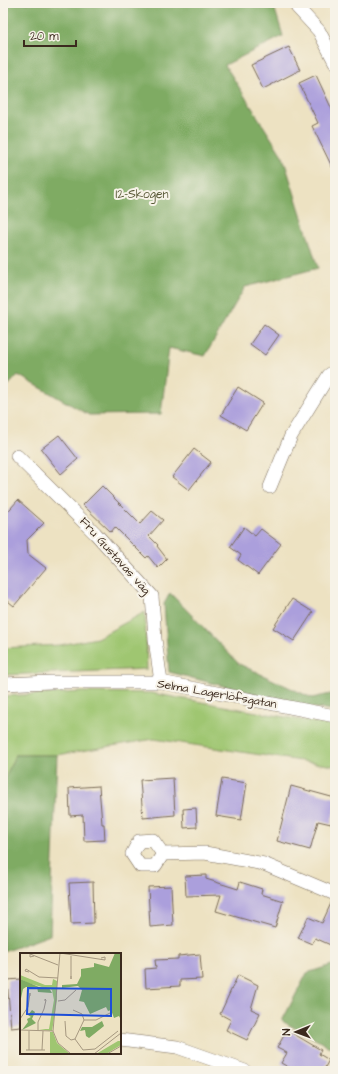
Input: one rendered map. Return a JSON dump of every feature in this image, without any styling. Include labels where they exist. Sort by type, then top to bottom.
[{"type":"street","points":[[298,7],[318,31],[335,62]]},
{"type":"street","points":[[270,487],[291,436],[329,375],[335,371]]},
{"type":"street","name":"Fru Gustavas väg","points":[[17,456],[95,533],[152,596],[155,639],[161,682]]},
{"type":"street","name":"Selma Lagerlöfsgatan","points":[[3,684],[51,682],[161,682],[335,716]]},
{"type":"street","points":[[163,854],[205,853],[264,864],[335,894]]},
{"type":"street","points":[[121,1040],[177,1047],[245,1071]]},
{"type":"green space","name":"I2-Skogen","points":[[3,3],[273,3],[283,36],[225,65],[283,157],[318,268],[245,287],[205,356],[169,348],[161,414],[89,415],[18,375],[3,391]]},
{"type":"green space","points":[[170,593],[239,664],[312,698],[335,693],[335,710],[305,707],[169,672],[164,604]]},
{"type":"green space","points":[[145,612],[147,669],[3,675],[3,648],[60,645],[97,638]]},
{"type":"green space","points":[[83,692],[151,693],[335,726],[335,766],[154,739],[57,755],[15,755],[3,784],[3,696]]},
{"type":"green space","points":[[15,755],[57,755],[50,935],[3,952],[3,872],[5,867],[3,784]]},
{"type":"green space","points":[[335,964],[335,1050],[282,1021],[307,973]]},
{"type":"building","points":[[289,47],[300,70],[263,89],[251,65]]},
{"type":"building","points":[[316,75],[335,116],[335,173],[312,126],[318,123],[299,83]]},
{"type":"building","points":[[264,324],[279,335],[265,355],[250,344]]},
{"type":"building","points":[[238,387],[263,403],[246,430],[221,415]]},
{"type":"building","points":[[59,435],[78,459],[61,474],[41,449]]},
{"type":"building","points":[[194,449],[211,462],[189,490],[172,477]]},
{"type":"building","points":[[102,486],[140,524],[152,511],[163,520],[149,536],[158,545],[157,546],[167,559],[158,568],[148,556],[146,558],[115,527],[111,532],[83,505]]},
{"type":"building","points":[[18,500],[44,523],[27,540],[28,554],[46,568],[14,606],[3,597],[3,517]]},
{"type":"building","points":[[244,527],[255,536],[261,529],[281,544],[258,575],[238,560],[241,555],[230,547]]},
{"type":"building","points":[[292,599],[313,612],[294,641],[273,628]]},
{"type":"building","points":[[173,778],[175,815],[143,818],[140,780]]},
{"type":"building","points":[[222,779],[247,783],[241,820],[216,816]]},
{"type":"building","points":[[99,786],[102,824],[104,824],[105,840],[84,841],[83,815],[70,816],[69,788]]},
{"type":"building","points":[[291,786],[335,798],[335,807],[331,824],[318,821],[310,850],[277,841]]},
{"type":"building","points":[[196,808],[197,827],[184,828],[183,809]]},
{"type":"building","points":[[206,875],[206,879],[238,889],[240,882],[262,889],[261,894],[283,901],[275,928],[216,911],[221,895],[186,896],[185,876]]},
{"type":"building","points":[[93,882],[94,923],[71,924],[69,883]]},
{"type":"building","points":[[171,886],[173,925],[150,927],[148,887]]},
{"type":"building","points":[[332,901],[335,902],[335,947],[315,938],[312,944],[298,938],[308,917],[322,923]]},
{"type":"building","points":[[200,954],[202,979],[180,980],[180,986],[146,988],[145,969],[156,968],[155,960],[178,959],[178,956]]},
{"type":"building","points":[[238,975],[258,985],[251,1009],[260,1013],[247,1040],[226,1030],[231,1020],[220,1014]]},
{"type":"building","points":[[20,979],[20,1027],[11,1028],[7,980]]},
{"type":"building","points":[[287,1030],[321,1050],[319,1054],[329,1060],[323,1071],[295,1071],[281,1063],[287,1053],[277,1048]]}]
